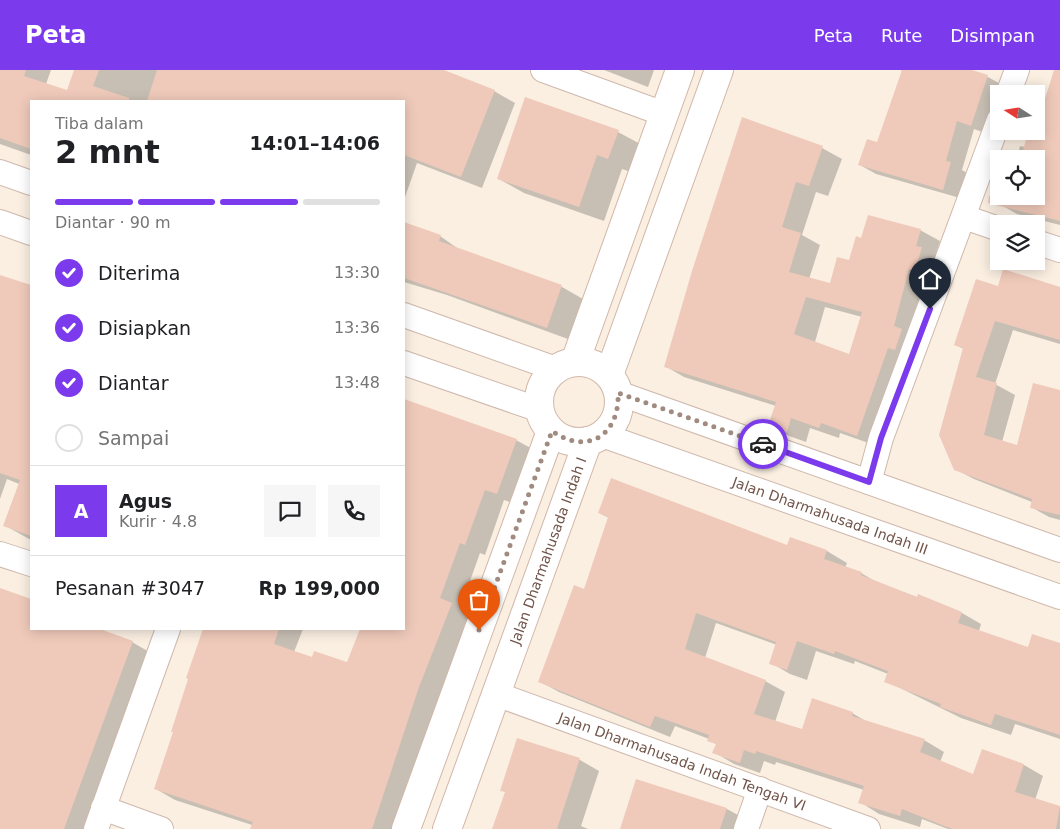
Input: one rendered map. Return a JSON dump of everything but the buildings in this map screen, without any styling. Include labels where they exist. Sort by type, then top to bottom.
[{"type":"main road","points":[[566,365],[594,365],[613,384],[619,409],[613,424],[595,438],[575,442],[562,438],[546,420],[540,395],[546,380],[566,365],[680,70]]},
{"type":"main road","points":[[613,384],[718,70]]},
{"type":"main road","points":[[406,829],[546,420]]},
{"type":"main road","name":"Jalan Dharmahusada Indah I","points":[[447,829],[496,694],[595,438]]},
{"type":"street","points":[[542,70],[664,114]]},
{"type":"street","points":[[1011,85],[1017,70]]},
{"type":"street","points":[[869,482],[881,438],[992,140]]},
{"type":"street","points":[[0,172],[30,183]]},
{"type":"street","points":[[964,217],[990,226]]},
{"type":"street","points":[[0,222],[30,233]]},
{"type":"street","points":[[1045,245],[1060,250]]},
{"type":"street","points":[[405,315],[566,365]]},
{"type":"street","points":[[405,363],[546,420]]},
{"type":"street","points":[[613,384],[869,482],[1060,550]]},
{"type":"street","name":"Jalan Dharmahusada Indah III","points":[[595,438],[1060,597]]},
{"type":"street","points":[[0,554],[30,564]]},
{"type":"street","points":[[161,829],[100,819],[168,630]]},
{"type":"street","name":"Jalan Dharmahusada Indah Tengah VI","points":[[496,694],[868,829]]},
{"type":"street","points":[[746,829],[760,789]]},
{"type":"way so far","points":[[479,630],[552,431],[562,438],[575,442],[588,441],[602,435],[613,424],[619,409],[618,393],[763,444]]},
{"type":"route","points":[[763,444],[869,482],[881,438],[930,309]]}]
